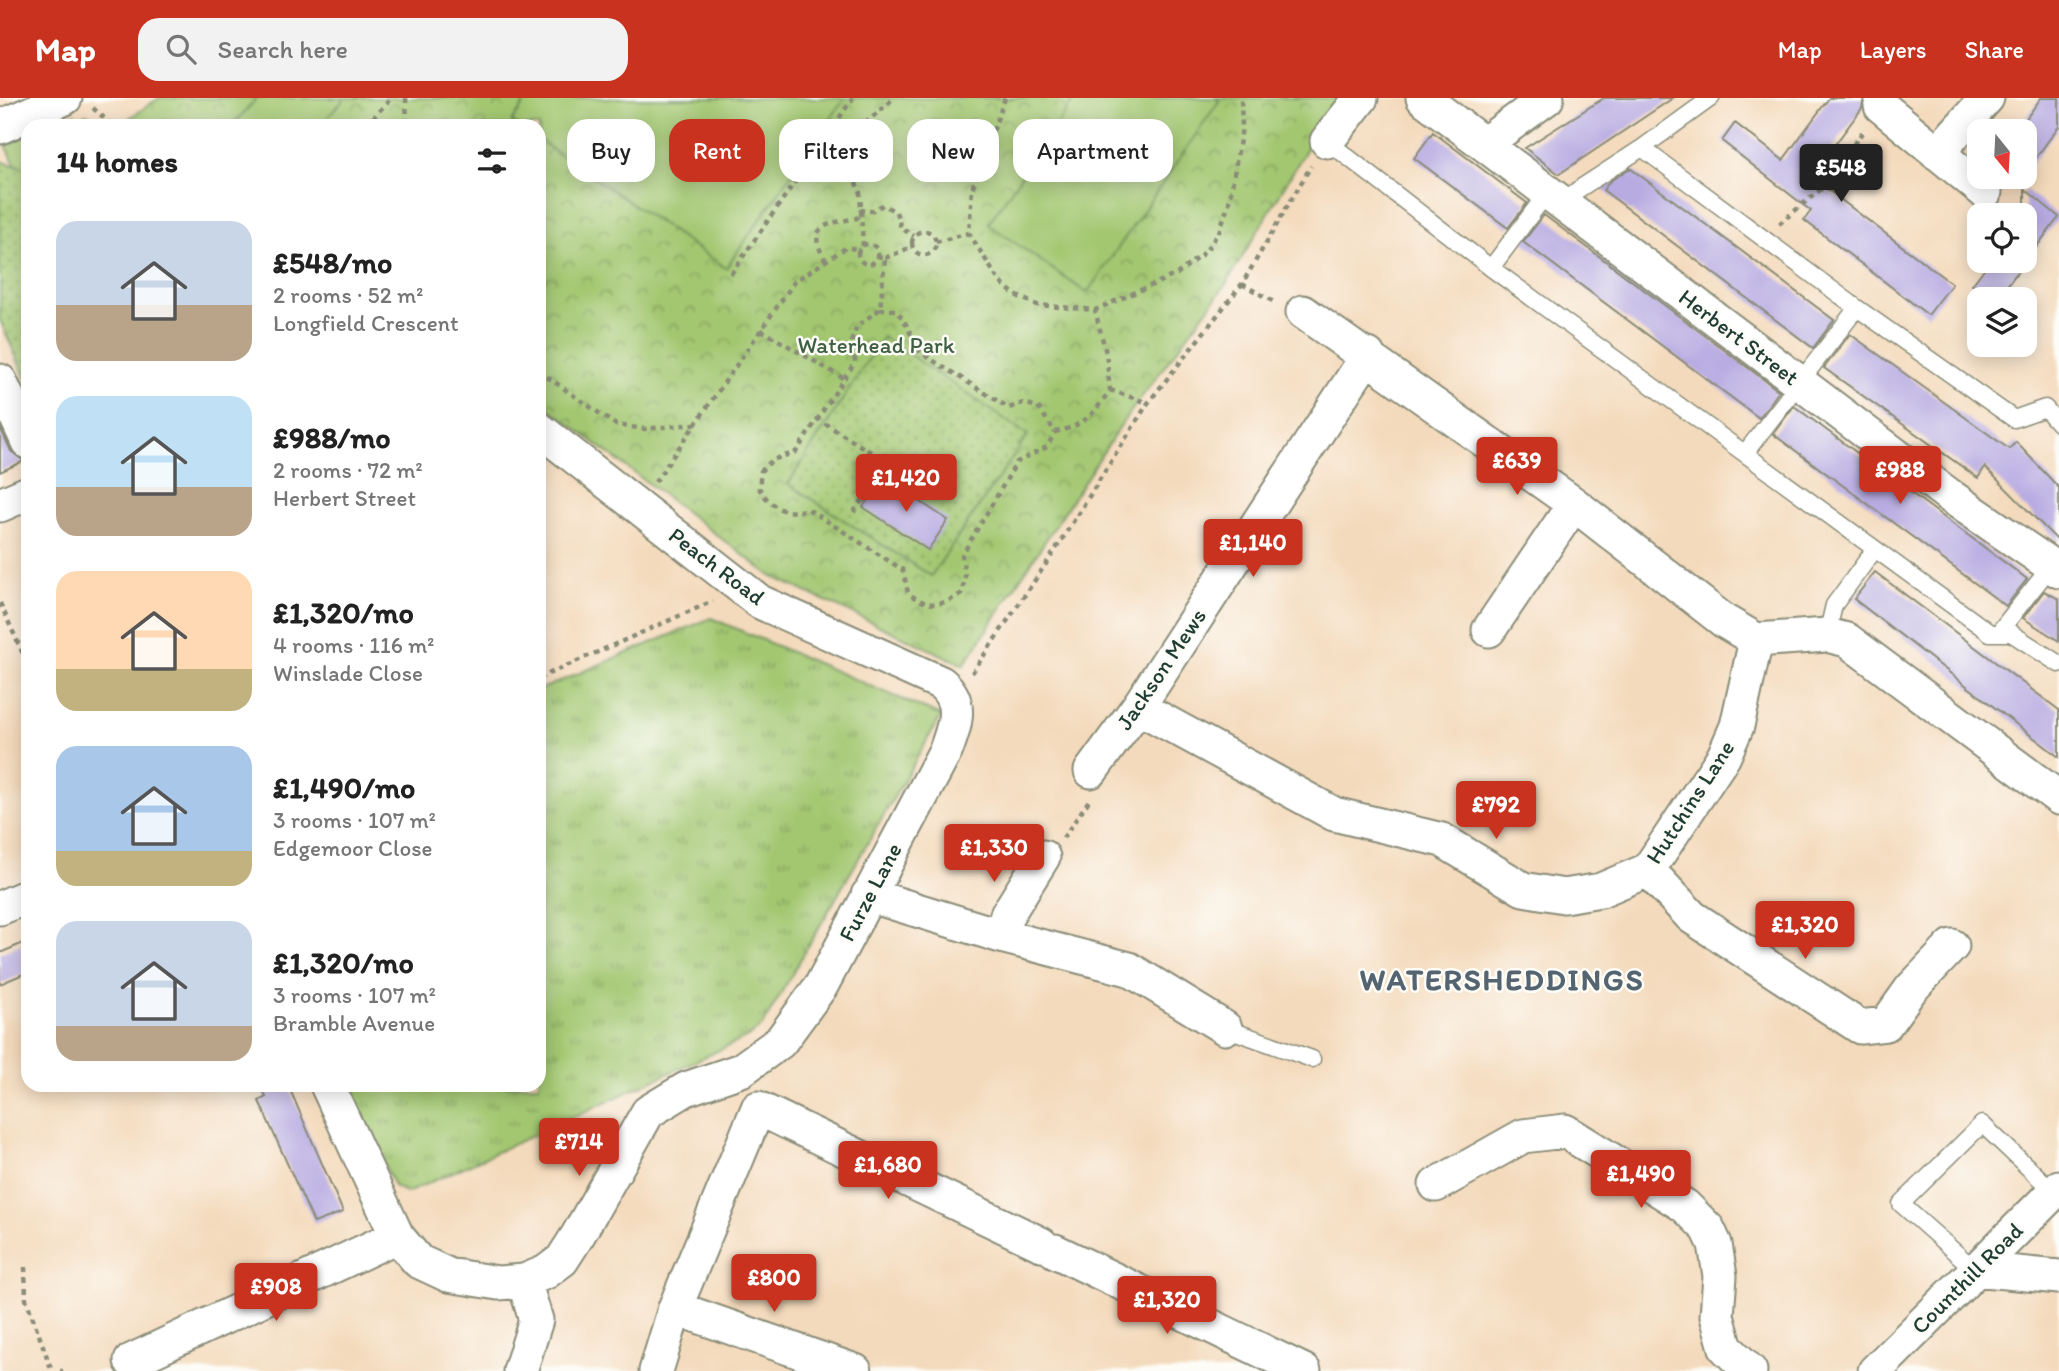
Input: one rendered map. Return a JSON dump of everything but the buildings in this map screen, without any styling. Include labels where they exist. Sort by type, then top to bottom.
[{"type":"street","points":[[0,127],[65,98]]},
{"type":"street","points":[[1327,141],[1361,98]]},
{"type":"street","name":"Herbert Street","points":[[1423,98],[1801,384],[2055,568]]},
{"type":"street","points":[[1484,144],[1547,98]]},
{"type":"street","points":[[1937,153],[1987,98]]},
{"type":"street","points":[[1881,106],[1984,192]]},
{"type":"street","points":[[1303,312],[1368,355],[1574,504],[1724,621],[1756,640],[1827,635],[1847,640],[2059,798]]},
{"type":"street","name":"Jackson Mews","points":[[1091,771],[1138,707],[1368,355]]},
{"type":"street","points":[[0,381],[21,427]]},
{"type":"street","name":"Peach Road","points":[[546,434],[760,601],[941,683],[950,691]]},
{"type":"street","points":[[0,505],[21,496]]},
{"type":"street","points":[[1489,630],[1574,504]]},
{"type":"street","name":"Hutchins Lane","points":[[1138,707],[1334,814],[1442,840],[1523,889],[1564,896],[1601,890],[1648,870],[1724,756],[1737,726],[1756,640]]},
{"type":"street","name":"Furze Lane","points":[[524,1281],[546,1272],[562,1260],[648,1112],[686,1089],[741,1070],[780,1042],[821,986],[950,738],[957,712],[950,691]]},
{"type":"street","points":[[1001,936],[1007,915],[1043,857]]},
{"type":"street","points":[[1648,870],[1692,917],[1860,1027],[1886,1024],[1911,989],[1952,946]]},
{"type":"street","points":[[868,895],[1001,936],[1129,969],[1225,1028]]},
{"type":"street","points":[[0,908],[21,899]]},
{"type":"street","points":[[330,1092],[397,1236],[418,1261],[448,1275],[498,1283],[524,1281],[536,1320],[520,1371]]},
{"type":"street","points":[[656,1371],[675,1308],[758,1108],[1304,1371]]},
{"type":"street","points":[[1436,1185],[1522,1136],[1565,1131],[1685,1206],[1708,1229],[1715,1244],[1720,1276],[1717,1316],[1726,1348],[1750,1371]]},
{"type":"street","name":"Counthill Road","points":[[1875,1371],[2056,1189]]},
{"type":"street","points":[[131,1361],[397,1236]]},
{"type":"street","points":[[1974,1269],[2059,1277]]},
{"type":"street","points":[[675,1308],[855,1371]]},
{"type":"lane","points":[[1491,268],[1555,199],[1579,189],[1711,98]]},
{"type":"lane","points":[[1327,141],[1491,268],[1990,633],[2011,633],[2059,664]]},
{"type":"lane","points":[[1642,148],[1857,308],[2014,419],[2045,408],[2059,424]]},
{"type":"lane","points":[[1745,453],[1801,384],[1857,308]]},
{"type":"lane","points":[[1827,635],[1834,606],[1875,549]]},
{"type":"lane","points":[[2002,633],[2002,628],[2055,568]]},
{"type":"lane","points":[[1225,1028],[1312,1059]]},
{"type":"lane","points":[[1974,1269],[1901,1204],[1982,1124],[2056,1189]]},
{"type":"path","points":[[88,98],[93,110],[104,119]]},
{"type":"path","points":[[372,119],[391,98]]},
{"type":"path","points":[[406,98],[407,119]]},
{"type":"path","points":[[731,275],[853,98]]},
{"type":"path","points":[[877,256],[874,262],[865,264],[859,260],[860,192],[849,170],[849,147],[860,128],[894,98]]},
{"type":"path","points":[[1001,99],[972,190],[969,233],[999,281],[1015,295],[1037,305],[1095,310],[1177,274],[1205,252],[1219,232],[1229,203],[1242,128],[1241,98]]},
{"type":"path","points":[[1763,237],[1821,189],[1881,106]]},
{"type":"path","points":[[950,691],[969,677],[977,666],[1054,552],[1148,403],[1242,284],[1327,141]]},
{"type":"path","points":[[861,210],[871,211],[883,205],[896,212],[901,228],[914,236]]},
{"type":"path","points":[[826,261],[818,245],[822,227],[831,220],[857,218],[861,210]]},
{"type":"path","points":[[912,247],[914,236],[921,231],[929,232],[936,242]]},
{"type":"path","points":[[912,247],[917,253],[928,255],[936,242],[969,233]]},
{"type":"path","points":[[638,506],[795,281],[847,247],[872,246],[877,256],[884,258],[912,247]]},
{"type":"path","points":[[880,309],[884,258]]},
{"type":"path","points":[[1242,284],[1286,308],[1303,312]]},
{"type":"path","points":[[880,309],[895,310],[908,323],[916,346],[922,353],[1009,408],[1023,403],[1038,407],[1055,432],[1047,447],[1017,462],[962,555],[965,576],[962,593],[948,602],[933,606],[908,593],[903,570],[808,509],[793,514],[779,510],[769,504],[759,488],[761,471],[772,460],[796,452],[855,362],[852,339],[857,326],[880,309]]},
{"type":"path","points":[[1055,432],[1075,428],[1091,418],[1110,390],[1106,353],[1095,310]]},
{"type":"path","points":[[761,330],[843,379]]},
{"type":"path","points":[[546,376],[616,425],[645,429],[695,424]]},
{"type":"path","points":[[1110,390],[1148,403]]},
{"type":"path","points":[[816,418],[888,463],[851,516]]},
{"type":"path","points":[[546,675],[743,588]]},
{"type":"path","points":[[0,603],[21,650]]},
{"type":"path","points":[[1043,857],[1054,852],[1093,795],[1091,771]]},
{"type":"path","points":[[24,1268],[26,1299],[52,1371]]},
{"type":"green space","name":"Waterhead Park","points":[[159,98],[1337,98],[1226,284],[1123,422],[964,665],[771,576],[546,406],[546,119],[128,119]]},
{"type":"green space","points":[[257,98],[345,98],[326,119],[238,119]]},
{"type":"green space","points":[[528,98],[845,98],[830,119],[779,119],[779,182],[786,182],[726,268],[600,182],[655,182],[655,119],[567,119],[567,159],[546,145],[546,119],[514,119]]},
{"type":"green space","points":[[1075,98],[1216,98],[1219,101],[1173,168],[1173,119],[1060,119]]},
{"type":"green space","points":[[87,114],[91,119],[76,119]]},
{"type":"green space","points":[[21,138],[21,167],[15,164],[6,145]]},
{"type":"green space","points":[[0,161],[21,167],[21,367],[0,320]]},
{"type":"green space","points":[[1017,182],[1163,182],[1087,293],[988,224]]},
{"type":"green space","points":[[883,337],[1028,435],[931,576],[788,484]]},
{"type":"green space","points":[[711,618],[941,716],[762,1026],[748,1037],[407,1193],[394,1186],[351,1092],[546,1092],[546,687]]},
{"type":"district","name":"WATERSHEDDINGS","points":[[1502,979]]}]
